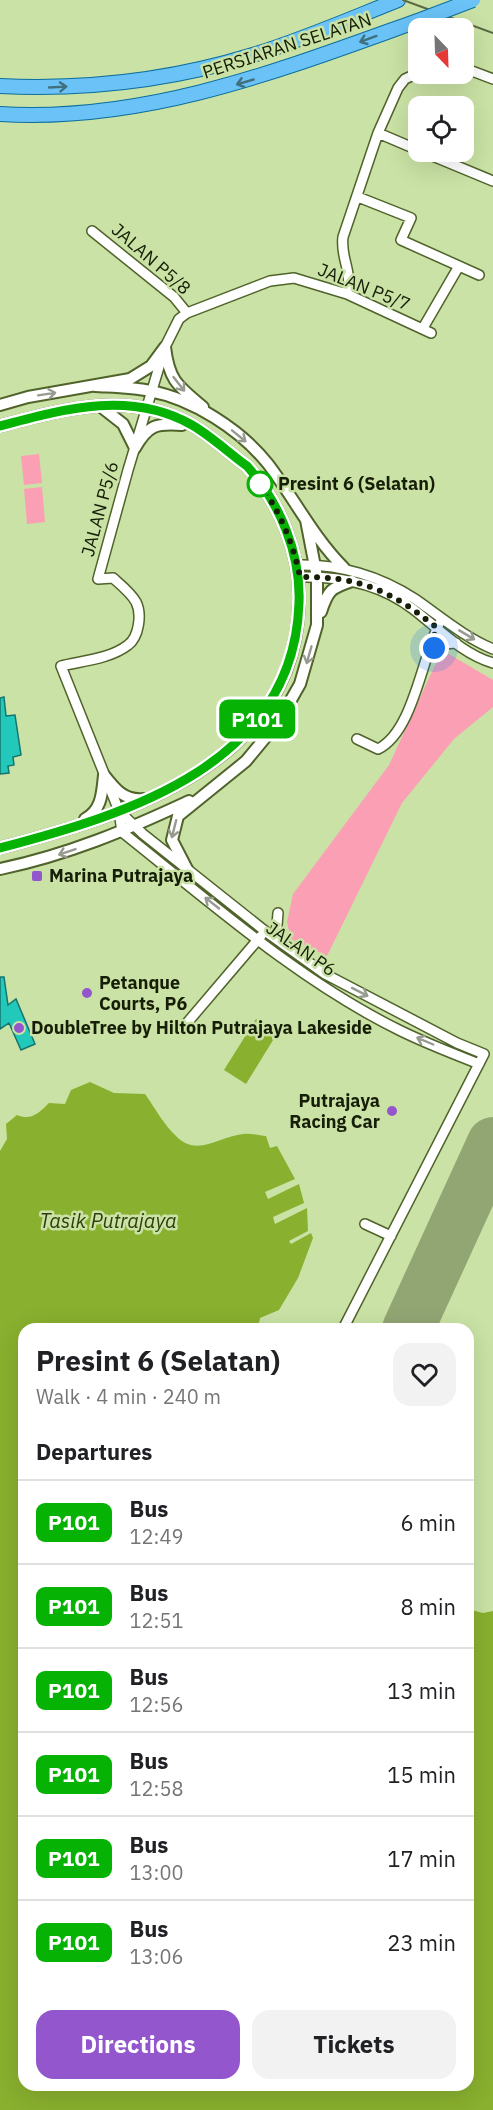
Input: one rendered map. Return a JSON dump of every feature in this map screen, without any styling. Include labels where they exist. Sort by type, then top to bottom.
[{"type":"main road","name":"PERSIARAN SELATAN","points":[[0,86],[92,85],[200,68],[252,55],[398,0]]},
{"type":"main road","name":"PERSIARAN SELATAN","points":[[0,114],[53,114],[104,110],[202,93],[258,77],[473,0]]},
{"type":"street","points":[[474,72],[493,79]]},
{"type":"street","points":[[347,294],[350,275],[342,246],[371,149],[398,88],[408,78]]},
{"type":"street","points":[[378,133],[408,146]]},
{"type":"street","points":[[447,162],[493,181]]},
{"type":"street","points":[[358,197],[411,218],[401,240],[479,275]]},
{"type":"street","name":"JALAN P5/8","points":[[92,231],[174,297],[187,313]]},
{"type":"street","name":"JALAN P5/7","points":[[165,347],[179,319],[187,313],[215,300],[281,278],[294,278],[347,294],[427,331],[459,266]]},
{"type":"street","points":[[0,405],[28,397],[130,379],[151,366],[165,347]]},
{"type":"street","points":[[165,347],[168,368],[179,387],[256,450],[331,555],[344,568]]},
{"type":"street","name":"JALAN P5/6","points":[[119,811],[61,666],[111,654],[130,645],[137,630],[139,617],[137,602],[113,578],[98,579],[165,347]]},
{"type":"street","points":[[95,386],[151,391],[209,412]]},
{"type":"street","points":[[98,405],[123,424],[135,448]]},
{"type":"street","points":[[0,426],[65,409],[98,405],[147,408],[191,425],[247,466],[255,475],[280,516],[292,545],[300,577],[299,626],[283,680],[266,708],[227,753],[195,775],[119,811],[66,830],[0,848]]},
{"type":"street","points":[[135,448],[143,433],[159,424],[191,425]]},
{"type":"street","points":[[306,520],[316,564],[317,625]]},
{"type":"street","points":[[298,565],[316,564],[344,568],[390,585],[415,599],[456,643],[467,651],[493,663]]},
{"type":"street","points":[[300,577],[352,581],[389,593],[439,624],[493,649]]},
{"type":"street","points":[[187,869],[172,840],[172,832],[178,816],[246,761],[279,721],[300,684],[326,596],[331,590],[352,581]]},
{"type":"street","points":[[357,739],[378,749],[393,739],[404,719],[439,624]]},
{"type":"street","points":[[428,652],[456,643]]},
{"type":"street","points":[[104,775],[116,792],[138,800],[150,798]]},
{"type":"street","points":[[66,830],[91,816],[97,809],[102,797],[104,775]]},
{"type":"street","points":[[0,869],[44,860],[122,832],[200,796]]},
{"type":"street","points":[[119,811],[122,832]]},
{"type":"street","name":"JALAN P6","points":[[119,811],[134,827],[265,931],[325,974],[457,1043],[484,1054],[478,1064],[398,1029],[326,987],[258,940],[122,832]]},
{"type":"street","points":[[256,923],[278,913],[276,938]]},
{"type":"street","points":[[181,1030],[265,931]]},
{"type":"street","points":[[346,1323],[478,1064]]},
{"type":"street","points":[[365,1224],[391,1236]]},
{"type":"shaded area","points":[[39,454],[42,483],[24,485],[21,456]]},
{"type":"shaded area","points":[[42,487],[45,522],[27,524],[24,489]]},
{"type":"shaded area","points":[[442,650],[493,680],[493,707],[454,739],[402,803],[327,956],[291,939],[287,922],[293,894],[389,765]]},
{"type":"water","points":[[256,1019],[278,1032],[246,1084],[224,1070]]},
{"type":"water","name":"Tasik Putrajaya","points":[[90,1082],[114,1093],[145,1094],[172,1132],[184,1142],[192,1145],[200,1146],[243,1134],[266,1136],[270,1148],[277,1146],[295,1179],[265,1192],[268,1199],[299,1184],[304,1203],[273,1217],[275,1224],[307,1208],[308,1231],[289,1241],[291,1244],[311,1233],[313,1238],[298,1278],[279,1310],[260,1318],[259,1323],[18,1323],[18,2091],[474,2091],[474,1611],[483,1613],[493,1611],[493,2110],[0,2110],[0,1151],[7,1139],[6,1124],[17,1115],[26,1117],[38,1113],[49,1103],[65,1104],[71,1090]]},
{"type":"building","points":[[4,697],[6,716],[15,715],[21,755],[13,757],[14,765],[8,766],[9,773],[0,774],[0,698]]},
{"type":"building","points":[[0,977],[4,977],[8,1005],[16,999],[35,1044],[21,1050],[9,1023],[0,1029]]},
{"type":"runway","points":[[411,1323],[493,1143]]},
{"type":"railway","points":[[403,0],[493,33]]},
{"type":"bus line","name":"P101","points":[[0,426],[65,409],[98,405],[147,408],[191,425],[247,466],[255,475],[280,516],[292,545],[300,577],[299,626],[283,680],[266,708],[227,753],[195,775],[150,798],[66,830],[0,848]]},
{"type":"place","name":"Presint 6 (Selatan)","points":[[260,484]]},
{"type":"place","name":"Marina Putrajaya","points":[[37,876]]},
{"type":"place","name":"Petanque Courts, P6","points":[[87,993]]},
{"type":"place","name":"DoubleTree by Hilton Putrajaya Lakeside","points":[[19,1028]]},
{"type":"place","name":"Putrajaya Racing Car","points":[[392,1111]]},
{"type":"route","points":[[260,484],[280,516],[292,545],[300,577],[352,581],[389,593],[437,628],[428,652],[434,648]]}]
